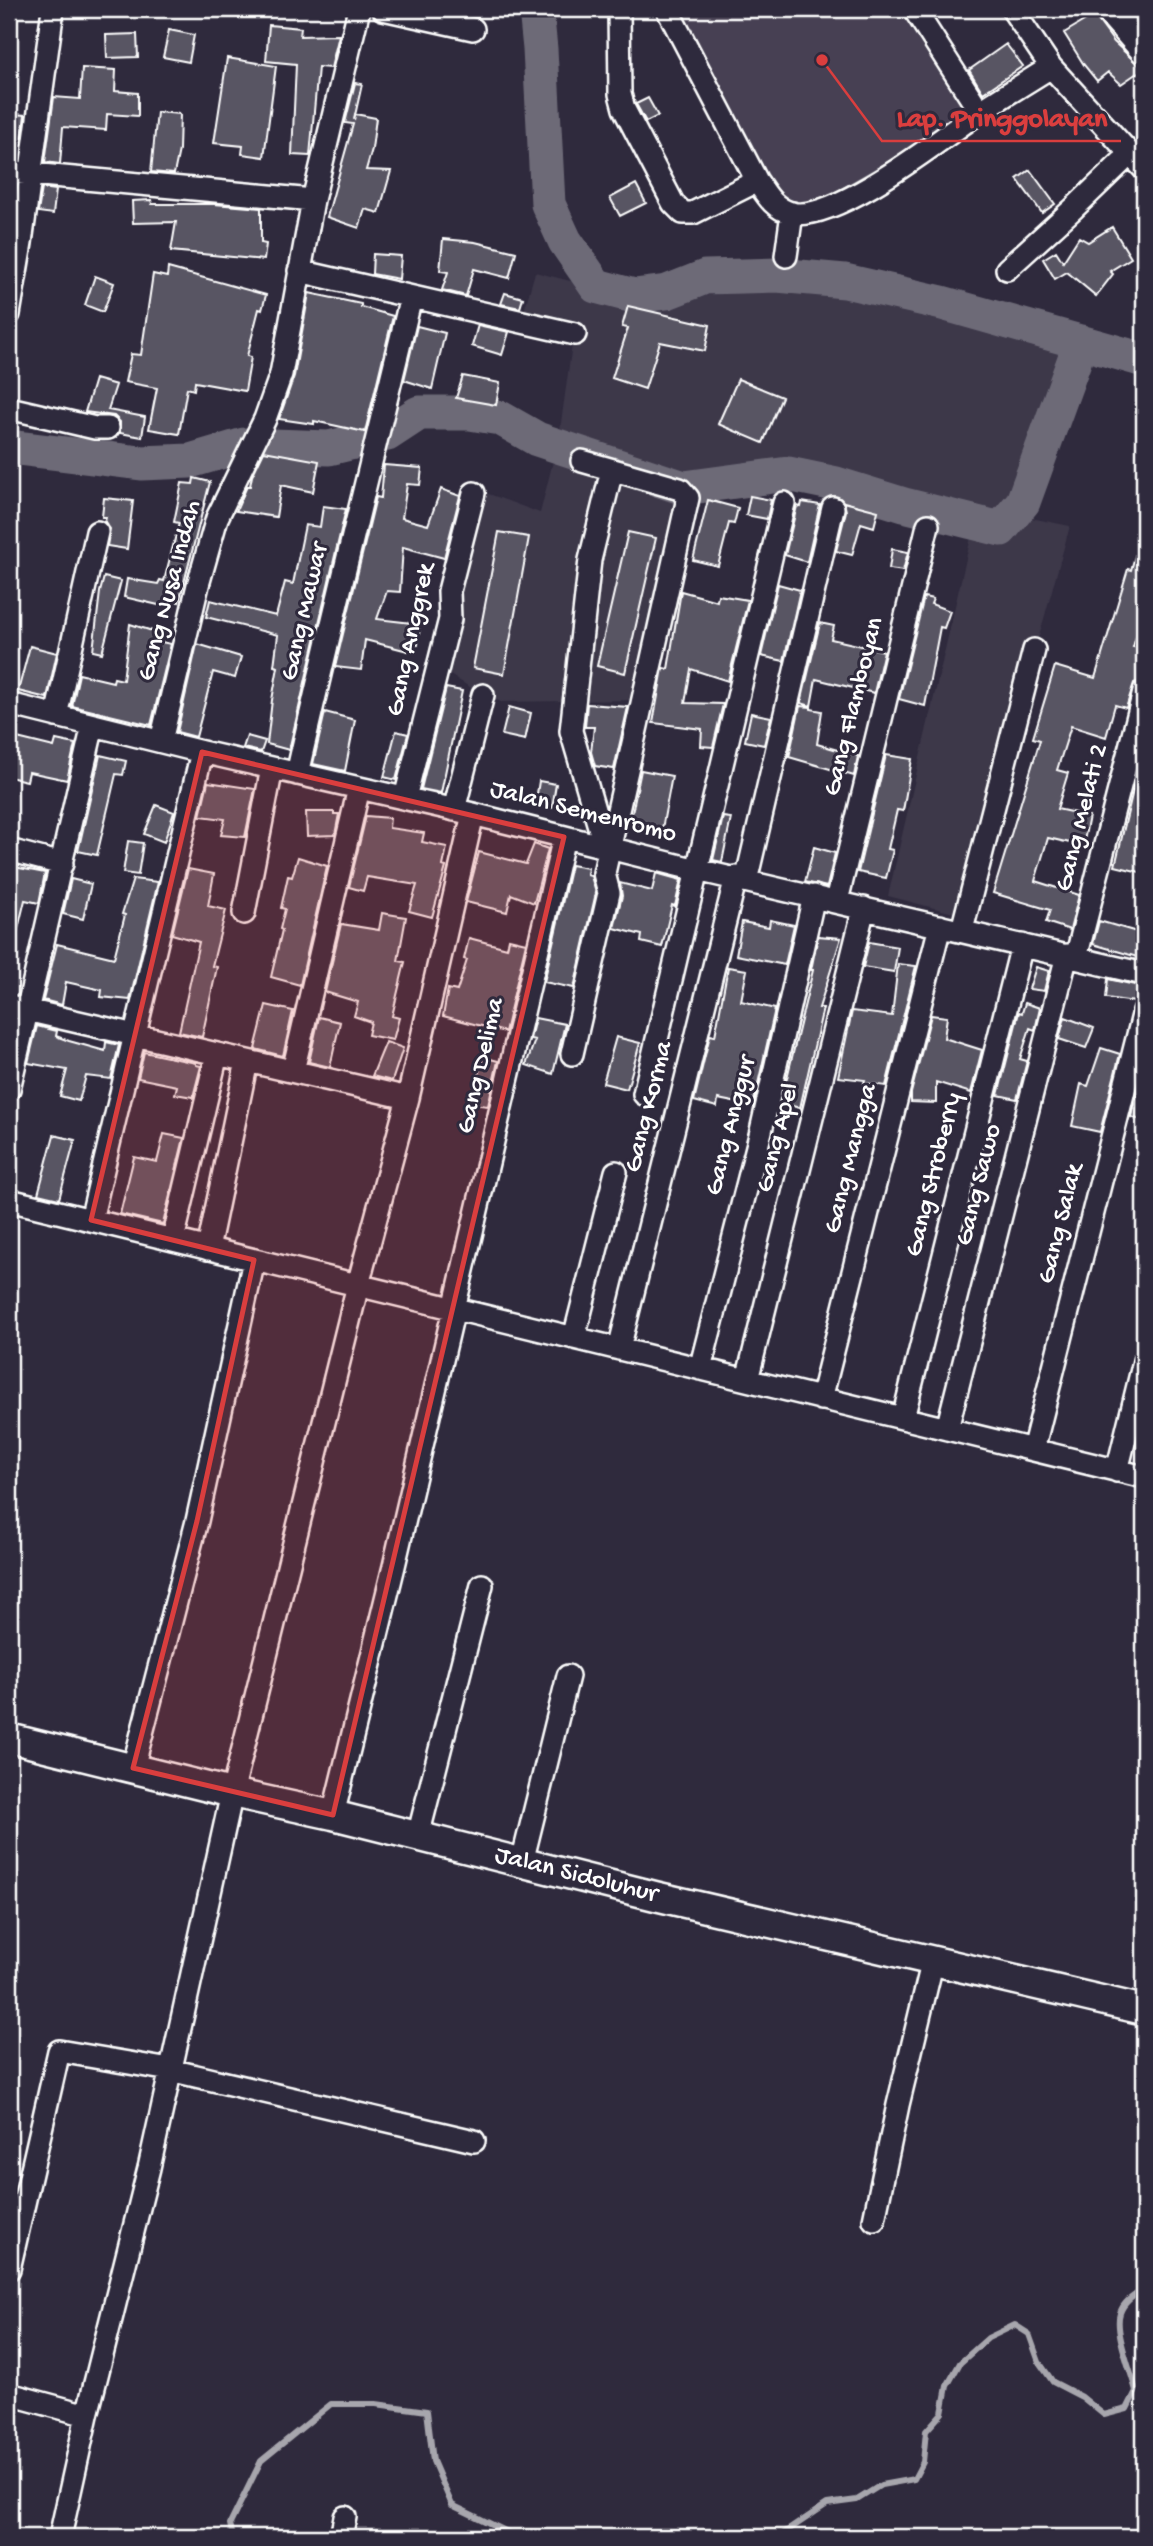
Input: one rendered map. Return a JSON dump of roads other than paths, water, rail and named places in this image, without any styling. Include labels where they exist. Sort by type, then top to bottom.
[{"type":"main road","points":[[1109,9],[1144,49]]},
{"type":"main road","name":"Jalan Sidoluhur","points":[[9,1738],[522,1861],[655,1896],[1144,2010]]},
{"type":"street","points":[[9,314],[53,9]]},
{"type":"street","points":[[359,9],[313,200],[299,271],[575,334]]},
{"type":"street","points":[[383,9],[473,29]]},
{"type":"street","points":[[619,9],[620,94],[624,109],[673,202],[683,213],[688,214],[757,181]]},
{"type":"street","points":[[667,9],[757,181],[773,205],[792,214],[827,209],[844,202],[916,158],[980,112],[1051,67]]},
{"type":"street","points":[[914,9],[980,112]]},
{"type":"street","points":[[1007,269],[1073,209],[1137,161],[1051,67],[1012,9]]},
{"type":"street","points":[[9,172],[313,200]]},
{"type":"street","points":[[786,256],[792,214]]},
{"type":"street","name":"Gang Nusa Indah","points":[[161,741],[216,518],[265,419],[281,374],[299,271]]},
{"type":"street","name":"Gang Mawar","points":[[297,774],[411,297]]},
{"type":"street","points":[[9,408],[95,428],[108,428]]},
{"type":"street","points":[[572,1054],[609,893],[604,873],[608,847],[688,498],[680,489],[582,461]]},
{"type":"street","points":[[608,847],[571,731],[590,560],[612,470]]},
{"type":"street","name":"Gang Anggrek","points":[[405,798],[450,619],[449,591],[474,493]]},
{"type":"street","points":[[644,1094],[784,503]]},
{"type":"street","name":"Gang Korma","points":[[619,1349],[741,879],[833,508]]},
{"type":"street","name":"Gang Flamboyan","points":[[836,901],[928,525]]},
{"type":"street","points":[[56,716],[97,532]]},
{"type":"street","points":[[962,930],[1034,650]]},
{"type":"street","name":"Gang Melati 2","points":[[1071,957],[1144,692]]},
{"type":"street","points":[[60,2537],[87,2414],[149,2168],[232,1793],[358,1285],[408,1097],[483,695]]},
{"type":"street","name":"Jalan Semenromo","points":[[9,704],[697,870],[1144,974]]},
{"type":"street","points":[[9,1089],[18,1008],[62,864],[93,725]]},
{"type":"street","points":[[91,1220],[202,752]]},
{"type":"street","points":[[244,913],[272,768]]},
{"type":"street","points":[[293,1071],[359,788]]},
{"type":"street","name":"Gang Delima","points":[[333,1815],[564,837]]},
{"type":"street","points":[[9,850],[62,864]]},
{"type":"street","name":"Gang Anggur","points":[[700,1369],[761,1131],[814,896]]},
{"type":"street","name":"Gang Apel","points":[[747,1380],[864,908]]},
{"type":"street","name":"Gang Mangga","points":[[823,1391],[940,926]]},
{"type":"street","name":"Gang Stroberry","points":[[903,1418],[1022,945]]},
{"type":"street","name":"Gang Sawo","points":[[947,1429],[1071,957]]},
{"type":"street","points":[[18,1008],[408,1097]]},
{"type":"street","name":"Gang Salak","points":[[1033,1450],[1144,1011]]},
{"type":"street","points":[[173,1240],[216,1054]]},
{"type":"street","points":[[208,1249],[247,1061]]},
{"type":"street","points":[[574,1338],[616,1172]]},
{"type":"street","points":[[9,1200],[700,1369],[747,1380],[823,1391],[903,1418],[1144,1478]]},
{"type":"street","points":[[132,1768],[197,1521],[254,1260]]},
{"type":"street","points":[[1117,1471],[1144,1361]]},
{"type":"street","points":[[418,1836],[482,1585]]},
{"type":"street","points":[[522,1861],[568,1676]]},
{"type":"street","points":[[874,2220],[933,1960]]},
{"type":"street","points":[[9,2269],[59,2051],[170,2070],[474,2141]]},
{"type":"street","points":[[9,2394],[87,2414]]},
{"type":"waterway","points":[[536,9],[548,204],[565,241],[596,286],[634,296],[667,292],[705,277],[777,275],[845,281],[942,303],[1144,360]]},
{"type":"waterway","points":[[9,447],[141,463],[190,461],[244,445],[329,448],[387,434],[419,413],[470,413],[500,418],[537,439],[684,488],[788,474],[836,484],[904,505],[1001,529],[1023,502],[1081,342]]},
{"type":"waterway","points":[[778,2537],[827,2504],[857,2500],[881,2485],[914,2479],[923,2462],[926,2431],[942,2413],[947,2386],[960,2363],[988,2338],[1015,2325],[1029,2334],[1039,2362],[1053,2382],[1082,2397],[1104,2415],[1127,2409],[1136,2391],[1121,2340],[1120,2313],[1124,2305],[1144,2289]]},
{"type":"waterway","points":[[233,2537],[230,2524],[261,2461],[331,2404],[376,2404],[427,2411],[433,2461],[452,2505],[518,2537]]},
{"type":"place","name":"Lap. Pringgolayan","points":[[822,60]]}]
